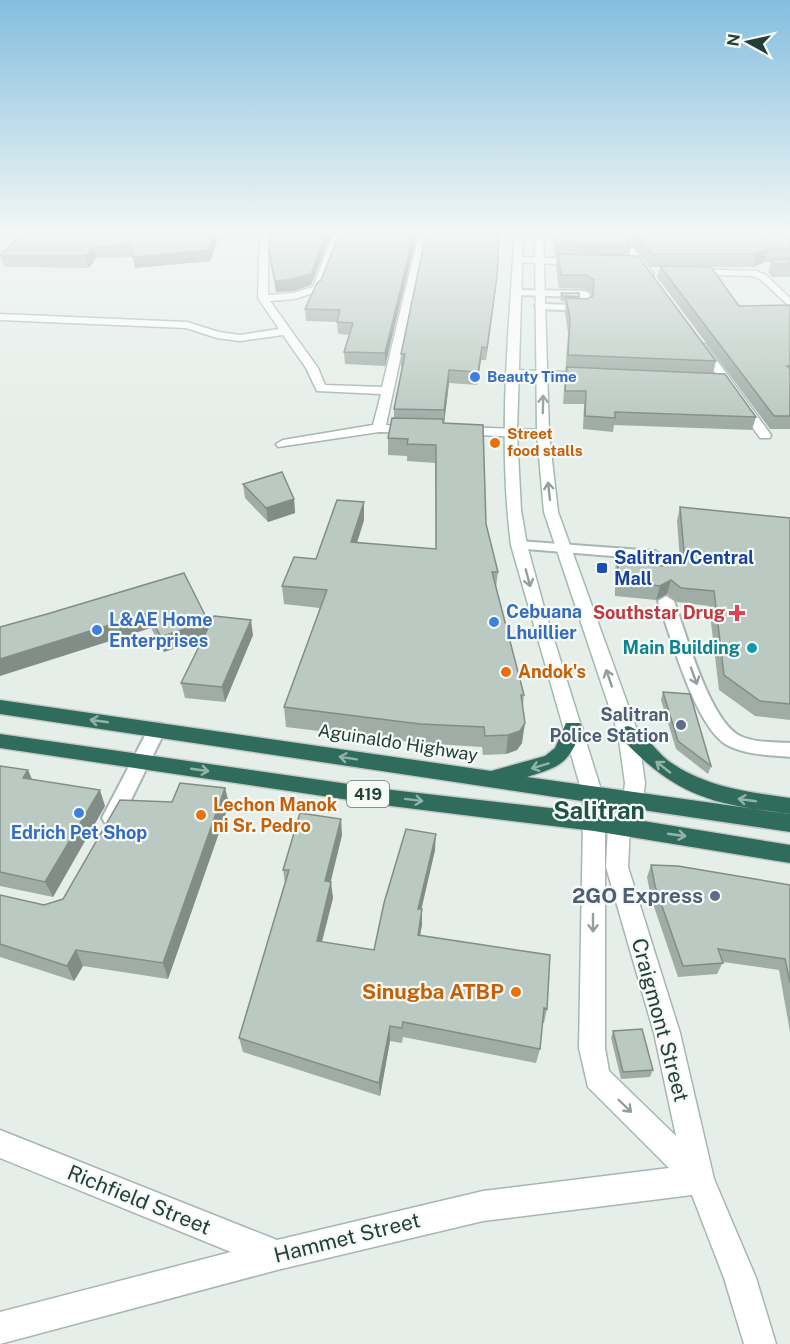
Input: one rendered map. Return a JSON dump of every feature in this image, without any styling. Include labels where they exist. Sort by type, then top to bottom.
[{"type":"highway","name":"Aguinaldo Highway","points":[[0,707],[593,796],[790,823]]},
{"type":"highway","points":[[489,779],[552,762],[563,752],[573,728]]},
{"type":"highway","points":[[628,733],[661,766],[683,781],[738,799],[790,806]]},
{"type":"highway","name":"419","points":[[0,741],[383,796],[594,822],[790,854]]},
{"type":"street","points":[[263,298],[283,297]]},
{"type":"street","points":[[379,428],[410,297]]},
{"type":"street","name":"Craigmont Street","points":[[518,297],[511,433],[514,510],[519,545],[593,796],[592,1048],[597,1078],[700,1179]]},
{"type":"street","points":[[541,297],[543,434],[551,512],[628,733],[635,783],[633,800],[619,826]]},
{"type":"street","points":[[263,298],[312,368],[321,388],[386,391]]},
{"type":"street","points":[[0,317],[187,325],[217,335],[240,338],[286,331]]},
{"type":"street","points":[[696,339],[722,382],[765,435]]},
{"type":"street","points":[[515,373],[601,377]]},
{"type":"street","points":[[283,444],[379,428],[424,430]]},
{"type":"street","points":[[447,431],[543,434]]},
{"type":"street","name":"Craigmont Street","points":[[619,826],[617,867],[667,1033],[700,1179],[740,1278],[760,1344]]},
{"type":"street","name":"Richfield Street","points":[[0,1144],[277,1255]]},
{"type":"street","name":"Hammet Street","points":[[0,1328],[277,1255],[483,1206],[700,1179]]},
{"type":"lane","points":[[540,306],[585,308],[585,297]]},
{"type":"lane","points":[[519,545],[561,546],[655,555],[659,574]]},
{"type":"lane","points":[[666,601],[704,704],[720,730],[730,738],[745,744],[790,750]]},
{"type":"lane","points":[[105,832],[157,729]]},
{"type":"building","points":[[311,297],[399,297],[385,353],[344,352],[353,323],[337,322],[340,310],[305,309]]},
{"type":"building","points":[[413,297],[494,297],[487,348],[482,347],[478,372],[449,370],[444,410],[394,409],[405,354],[401,354]]},
{"type":"building","points":[[592,297],[668,297],[716,361],[568,355],[570,319],[566,298],[587,299]]},
{"type":"building","points":[[683,297],[732,297],[739,306],[790,305],[790,366],[787,366],[790,369],[790,416],[774,416]]},
{"type":"building","points":[[567,367],[725,374],[756,417],[615,412],[615,418],[585,416],[586,391],[565,391]]},
{"type":"building","points":[[392,418],[443,419],[443,423],[483,425],[486,524],[498,572],[492,572],[524,695],[521,695],[525,723],[520,731],[508,735],[485,736],[484,727],[420,724],[284,707],[327,590],[282,586],[294,557],[316,559],[337,500],[364,502],[351,542],[436,549],[436,445],[407,444],[408,439],[388,438]]},
{"type":"building","points":[[282,472],[294,499],[266,508],[243,484]]},
{"type":"building","name":"Main Building","points":[[680,507],[790,518],[790,704],[760,701],[724,675],[714,591],[681,588],[671,580],[660,586],[618,581],[618,555],[654,559],[657,565],[662,566],[672,560],[685,562]]},
{"type":"building","points":[[184,573],[208,621],[161,637],[148,613],[0,659],[0,627]]},
{"type":"building","points":[[214,616],[251,620],[222,687],[181,683]]},
{"type":"building","name":"Salitran Police Station","points":[[663,692],[690,694],[711,766],[678,741]]},
{"type":"building","points":[[0,766],[28,770],[23,778],[100,790],[45,882],[0,872]]},
{"type":"building","points":[[180,783],[225,788],[163,963],[76,950],[67,966],[0,944],[0,895],[44,905],[63,899],[120,800],[172,802]]},
{"type":"building","points":[[300,813],[341,819],[325,881],[331,882],[317,941],[374,950],[384,903],[406,829],[436,834],[418,909],[422,909],[418,935],[550,955],[547,1009],[544,1008],[540,1049],[403,1022],[402,1028],[390,1026],[379,1083],[239,1038],[289,870],[283,870]]},
{"type":"building","points":[[651,865],[678,866],[790,885],[790,983],[785,959],[718,949],[723,963],[683,966],[655,886]]},
{"type":"building","points":[[642,1029],[653,1070],[623,1072],[613,1031]]},
{"type":"place","name":"Beauty Time","points":[[475,377]]},
{"type":"place","name":"Street food stalls","points":[[495,443]]},
{"type":"place","name":"Salitran/Central Mall","points":[[602,568]]},
{"type":"place","name":"Southstar Drug","points":[[737,613]]},
{"type":"place","name":"Cebuana Lhuillier","points":[[494,622]]},
{"type":"place","name":"L&AE Home Enterprises","points":[[97,630]]},
{"type":"place","name":"Main Building","points":[[752,648]]},
{"type":"place","name":"Andok's","points":[[506,672]]},
{"type":"place","name":"Salitran Police Station","points":[[681,725]]},
{"type":"place","name":"Edrich Pet Shop","points":[[79,813]]},
{"type":"place","name":"Lechon Manok ni Sr. Pedro","points":[[201,815]]},
{"type":"place","name":"2GO Express","points":[[715,896]]},
{"type":"place","name":"Sinugba ATBP","points":[[516,992]]},
{"type":"district","name":"Salitran","points":[[599,811]]}]
